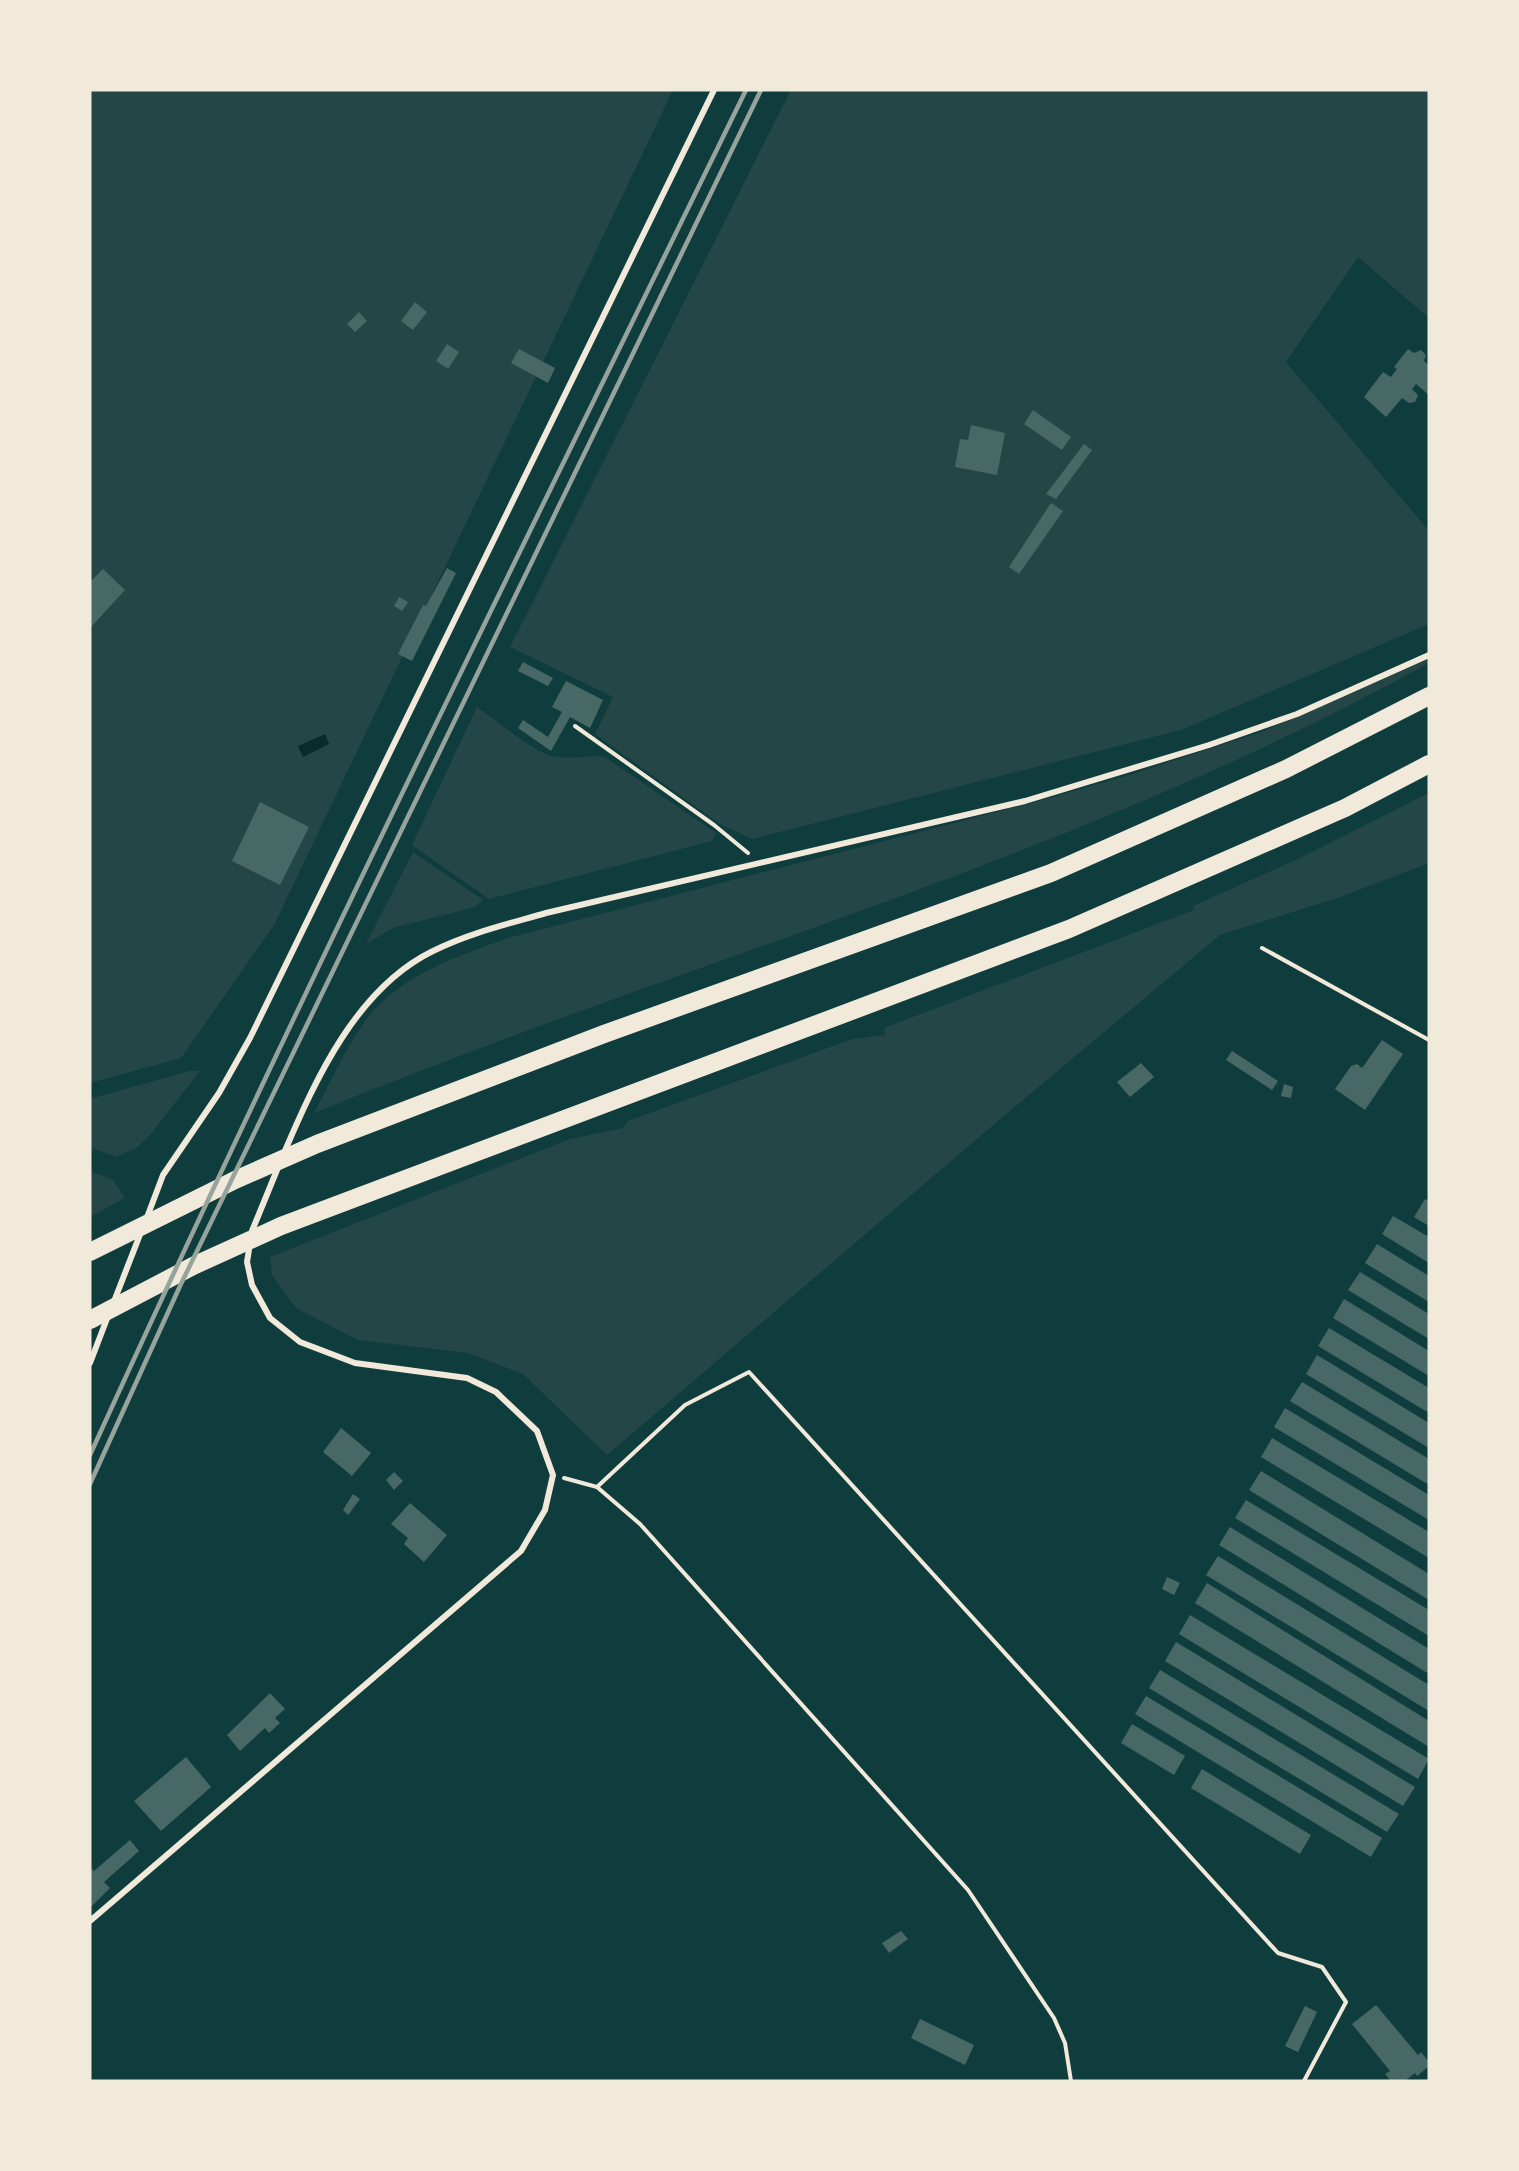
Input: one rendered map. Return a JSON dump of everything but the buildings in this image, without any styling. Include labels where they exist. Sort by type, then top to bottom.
[{"type":"highway","points":[[90,1252],[317,1144],[604,1034],[1051,873],[1286,769],[1429,696]]},
{"type":"highway","points":[[90,1320],[193,1266],[281,1226],[1069,929],[1346,808],[1429,764]]},
{"type":"street","points":[[90,1363],[163,1175],[219,1093],[250,1038],[714,90]]},
{"type":"street","points":[[90,1921],[521,1551],[545,1510],[553,1475],[537,1431],[496,1392],[467,1378],[354,1364],[300,1342],[270,1318],[252,1285],[247,1262],[252,1231],[303,1109],[360,1009],[394,976],[431,952],[468,935],[546,914],[1025,801],[1209,745],[1297,714],[1429,655]]},
{"type":"path","points":[[575,726],[714,825],[760,863]]},
{"type":"path","points":[[1262,948],[1429,1040]]},
{"type":"path","points":[[597,1487],[686,1405],[749,1372],[1278,1953],[1322,1967],[1346,2002],[1304,2081]]},
{"type":"path","points":[[553,1475],[597,1487],[640,1524],[968,1890],[1054,2018],[1065,2043],[1071,2081]]},
{"type":"shaded area","points":[[90,90],[673,90],[274,925],[181,1058],[90,1083]]},
{"type":"shaded area","points":[[791,90],[1429,90],[1429,318],[1358,257],[1286,362],[1429,531],[1429,624],[1181,730],[752,839],[720,824],[595,734],[613,697],[510,647]]},
{"type":"shaded area","points":[[1429,659],[1429,663],[1295,732],[1158,794],[1019,851],[454,1058],[314,1113],[350,1045],[377,1007],[410,981],[448,961],[508,938],[1035,802],[1133,774],[1264,731]]},
{"type":"shaded area","points":[[477,707],[520,739],[546,754],[568,758],[605,757],[716,833],[712,841],[489,899],[412,845]]},
{"type":"shaded area","points":[[325,734],[329,744],[303,757],[298,746]]},
{"type":"shaded area","points":[[1429,793],[1429,863],[1340,897],[1220,935],[992,1126],[607,1455],[523,1374],[468,1353],[358,1340],[296,1308],[272,1275],[270,1257],[570,1139],[623,1128],[628,1121],[852,1039],[885,1035],[884,1028],[1194,910],[1193,906],[1300,858]]},
{"type":"shaded area","points":[[413,852],[483,900],[475,907],[393,928],[366,944]]},
{"type":"shaded area","points":[[189,1071],[200,1071],[150,1135],[135,1149],[116,1157],[90,1147],[90,1099]]},
{"type":"shaded area","points":[[90,1171],[113,1180],[125,1198],[90,1217]]},
{"type":"railway","points":[[90,1455],[331,941],[746,90]]},
{"type":"railway","points":[[90,1484],[180,1286],[761,90]]}]
